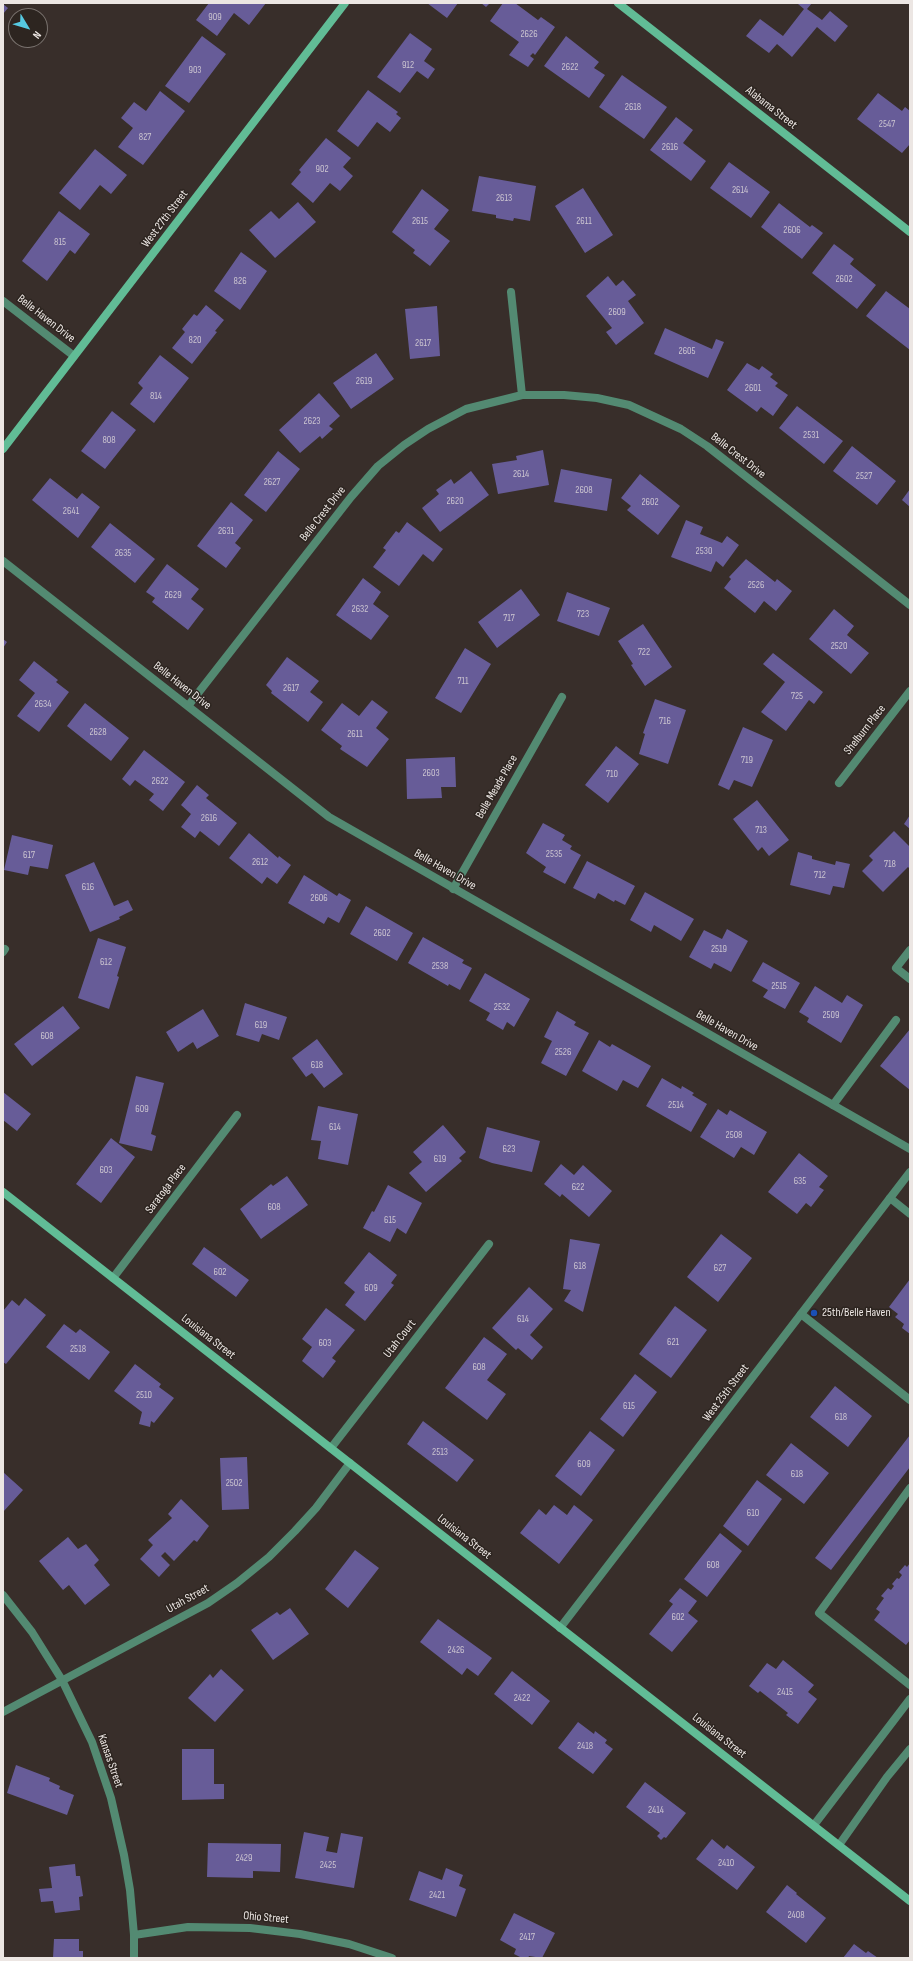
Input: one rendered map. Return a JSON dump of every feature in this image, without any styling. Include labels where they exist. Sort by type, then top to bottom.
[{"type":"main road","name":"West 27th Street","points":[[3,449],[345,3]]},
{"type":"main road","name":"Alabama Street","points":[[618,3],[910,232]]},
{"type":"main road","name":"Louisiana Street","points":[[3,1192],[910,1901]]},
{"type":"street","points":[[511,292],[522,395]]},
{"type":"street","name":"Belle Haven Drive","points":[[3,301],[74,356]]},
{"type":"street","name":"Belle Crest Drive","points":[[188,706],[346,503],[378,466],[404,445],[428,429],[466,409],[522,395],[564,395],[597,398],[629,405],[681,429],[707,446],[910,605]]},
{"type":"street","name":"Belle Haven Drive","points":[[3,561],[329,817],[910,1149]]},
{"type":"street","name":"Shelburn Place","points":[[839,783],[910,691]]},
{"type":"street","name":"Belle Meade Place","points":[[453,889],[562,697]]},
{"type":"street","points":[[910,950],[896,968],[910,979]]},
{"type":"street","points":[[833,1105],[896,1020]]},
{"type":"street","name":"Saratoga Place","points":[[113,1278],[238,1115]]},
{"type":"street","name":"West 25th Street","points":[[560,1628],[910,1172]]},
{"type":"street","points":[[890,1198],[910,1214]]},
{"type":"street","name":"Utah Court","points":[[331,1448],[489,1244]]},
{"type":"street","points":[[801,1314],[910,1400]]},
{"type":"street","name":"Utah Street","points":[[3,1712],[208,1603],[237,1584],[269,1557],[295,1531],[316,1508],[350,1463]]},
{"type":"street","points":[[910,1488],[820,1613],[910,1685]]},
{"type":"street","name":"Kansas Street","points":[[3,1595],[32,1632],[62,1680],[92,1742],[110,1798],[124,1855],[134,1935],[134,1958]]},
{"type":"street","points":[[814,1825],[910,1699]]},
{"type":"street","points":[[839,1845],[887,1777],[910,1749]]},
{"type":"street","name":"Ohio Street","points":[[134,1935],[188,1927],[250,1928],[300,1934],[349,1944],[392,1958]]},
{"type":"building","points":[[209,3],[266,3],[249,25],[234,13],[217,36],[196,20]]},
{"type":"building","points":[[427,3],[458,3],[447,18]]},
{"type":"building","points":[[481,3],[490,3],[486,7]]},
{"type":"building","points":[[503,3],[515,3],[538,20],[541,17],[555,27],[535,55],[533,53],[530,56],[534,59],[528,67],[509,55],[519,42],[490,21]]},
{"type":"building","points":[[812,3],[807,9],[822,20],[830,11],[848,26],[835,42],[817,27],[792,57],[777,44],[769,53],[746,36],[760,19],[783,36],[804,9],[798,4]]},
{"type":"building","points":[[3,4],[8,8],[3,14]]},
{"type":"building","points":[[410,33],[432,49],[424,61],[435,69],[428,79],[417,71],[400,93],[377,77]]},
{"type":"building","points":[[202,36],[226,54],[189,103],[165,86]]},
{"type":"building","points":[[566,36],[599,62],[594,68],[605,75],[589,98],[544,66]]},
{"type":"building","points":[[622,75],[667,107],[644,139],[599,107]]},
{"type":"building","points":[[368,90],[398,112],[396,114],[401,118],[390,132],[377,122],[358,147],[337,131]]},
{"type":"building","points":[[160,91],[185,111],[143,165],[118,147],[133,128],[121,118],[134,102],[146,111]]},
{"type":"building","points":[[878,93],[902,111],[905,107],[910,111],[910,144],[902,153],[857,119]]},
{"type":"building","points":[[676,117],[693,130],[683,143],[706,161],[691,181],[650,150]]},
{"type":"building","points":[[326,138],[351,158],[343,167],[353,176],[340,191],[330,183],[313,203],[291,184],[301,172],[299,170]]},
{"type":"building","points":[[95,149],[127,175],[111,194],[100,185],[80,210],[59,193]]},
{"type":"building","points":[[729,162],[770,192],[751,218],[710,188]]},
{"type":"building","points":[[479,176],[536,186],[530,221],[514,218],[513,221],[496,218],[496,215],[472,211]]},
{"type":"building","points":[[583,188],[613,235],[585,253],[555,206]]},
{"type":"building","points":[[422,189],[449,210],[434,229],[450,241],[430,266],[413,253],[415,250],[392,232]]},
{"type":"building","points":[[298,202],[316,222],[275,258],[249,230],[271,211],[279,219]]},
{"type":"building","points":[[779,203],[810,227],[812,225],[823,233],[802,259],[761,227]]},
{"type":"building","points":[[59,211],[90,234],[75,254],[70,250],[47,281],[22,261]]},
{"type":"building","points":[[834,244],[854,259],[850,264],[876,285],[857,309],[812,273]]},
{"type":"building","points":[[241,252],[267,271],[240,310],[214,291]]},
{"type":"building","points":[[608,276],[616,286],[623,280],[636,295],[628,301],[644,323],[616,345],[606,332],[612,328],[586,296]]},
{"type":"building","points":[[886,291],[910,309],[910,350],[866,316]]},
{"type":"building","points":[[206,305],[224,320],[215,331],[217,332],[192,364],[172,348],[185,332],[182,329],[194,314],[197,316]]},
{"type":"building","points":[[437,306],[440,356],[410,359],[405,309]]},
{"type":"building","points":[[665,328],[712,349],[716,339],[724,342],[708,378],[654,354]]},
{"type":"building","points":[[376,353],[394,379],[351,409],[333,383]]},
{"type":"building","points":[[160,355],[189,378],[154,423],[130,404],[143,388],[138,383]]},
{"type":"building","points":[[747,363],[759,370],[762,366],[773,374],[770,377],[778,383],[775,386],[788,395],[773,416],[761,407],[757,412],[727,390]]},
{"type":"building","points":[[319,393],[340,416],[329,426],[333,429],[322,439],[320,436],[300,453],[279,430]]},
{"type":"building","points":[[797,406],[843,441],[824,464],[779,428]]},
{"type":"building","points":[[112,411],[136,430],[105,469],[81,451]]},
{"type":"building","points":[[852,446],[896,481],[877,505],[833,471]]},
{"type":"building","points":[[543,450],[549,485],[498,494],[492,464],[517,460],[516,456]]},
{"type":"building","points":[[278,451],[300,469],[266,512],[244,495]]},
{"type":"building","points":[[561,469],[612,479],[607,511],[554,502]]},
{"type":"building","points":[[471,471],[489,495],[440,532],[422,508],[439,494],[436,490],[451,479],[454,484]]},
{"type":"building","points":[[640,474],[680,506],[658,535],[627,510],[631,506],[621,498]]},
{"type":"building","points":[[50,478],[77,499],[82,493],[100,507],[78,538],[32,500]]},
{"type":"building","points":[[910,489],[910,507],[902,500]]},
{"type":"building","points":[[231,502],[253,520],[235,543],[241,548],[226,568],[197,546]]},
{"type":"building","points":[[686,520],[703,527],[700,534],[722,543],[727,536],[739,545],[723,567],[716,561],[711,572],[671,557]]},
{"type":"building","points":[[407,522],[443,549],[433,562],[423,554],[399,586],[373,567],[386,550],[383,548],[396,531],[399,533]]},
{"type":"building","points":[[110,523],[155,559],[135,583],[91,547]]},
{"type":"building","points":[[746,559],[775,582],[777,579],[792,591],[776,611],[764,601],[755,613],[724,588],[731,579],[729,577]]},
{"type":"building","points":[[167,564],[199,589],[191,599],[204,609],[188,630],[152,602],[155,598],[146,592]]},
{"type":"building","points":[[363,578],[381,592],[373,604],[389,616],[371,640],[336,615]]},
{"type":"building","points":[[521,589],[540,615],[497,648],[478,622]]},
{"type":"building","points":[[567,592],[610,608],[599,636],[557,621]]},
{"type":"building","points":[[834,609],[854,626],[847,635],[869,653],[851,674],[809,639]]},
{"type":"building","points":[[643,624],[672,667],[645,686],[631,665],[633,664],[618,641]]},
{"type":"building","points":[[3,639],[7,642],[3,648]]},
{"type":"building","points":[[465,648],[491,664],[461,713],[435,698]]},
{"type":"building","points":[[773,653],[823,692],[814,704],[809,700],[786,731],[761,712],[785,682],[763,664]]},
{"type":"building","points":[[287,657],[319,681],[310,692],[323,702],[308,722],[271,693],[272,691],[266,685]]},
{"type":"building","points":[[34,661],[58,680],[56,682],[69,692],[39,732],[17,716],[35,693],[19,680]]},
{"type":"building","points":[[655,699],[686,710],[668,764],[639,754],[645,734],[643,733]]},
{"type":"building","points":[[372,700],[388,712],[376,728],[389,739],[367,767],[340,749],[342,746],[321,730],[342,703],[359,716]]},
{"type":"building","points":[[85,703],[129,738],[111,761],[67,726]]},
{"type":"building","points":[[743,727],[773,740],[752,787],[734,780],[729,790],[718,785]]},
{"type":"building","points":[[616,746],[639,764],[608,803],[585,785]]},
{"type":"building","points":[[144,750],[185,782],[163,811],[149,800],[154,794],[135,780],[130,786],[122,779]]},
{"type":"building","points":[[455,757],[456,787],[441,787],[442,798],[407,799],[406,759]]},
{"type":"building","points":[[197,785],[209,795],[206,798],[237,823],[219,846],[200,831],[195,838],[181,827],[191,814],[181,805]]},
{"type":"building","points":[[757,800],[789,840],[769,856],[762,847],[758,851],[733,819]]},
{"type":"building","points":[[910,815],[910,829],[904,824]]},
{"type":"building","points":[[543,823],[565,835],[562,840],[572,846],[570,849],[581,855],[565,884],[543,872],[546,867],[526,853]]},
{"type":"building","points":[[894,831],[910,847],[910,869],[908,867],[883,892],[862,871],[873,860],[869,856]]},
{"type":"building","points":[[249,833],[278,858],[279,856],[291,865],[277,884],[267,877],[262,884],[229,858]]},
{"type":"building","points":[[12,835],[53,845],[48,869],[30,866],[28,875],[4,870]]},
{"type":"building","points":[[798,852],[812,856],[812,859],[835,865],[836,861],[850,864],[844,888],[833,886],[830,895],[790,885]]},
{"type":"building","points":[[587,861],[635,886],[625,905],[615,900],[614,902],[598,893],[595,899],[573,888]]},
{"type":"building","points":[[94,862],[114,906],[128,900],[133,910],[119,917],[120,919],[90,932],[65,875]]},
{"type":"building","points":[[304,875],[337,896],[339,893],[351,900],[339,923],[328,917],[324,924],[288,903]]},
{"type":"building","points":[[645,892],[694,919],[681,941],[654,925],[651,932],[630,920]]},
{"type":"building","points":[[366,906],[413,933],[397,961],[350,934]]},
{"type":"building","points":[[727,929],[748,941],[731,972],[714,963],[711,969],[689,957],[704,930],[722,939]]},
{"type":"building","points":[[423,937],[464,960],[462,963],[472,968],[460,990],[449,984],[448,986],[408,963]]},
{"type":"building","points":[[98,938],[126,947],[109,1009],[78,998]]},
{"type":"building","points":[[763,962],[800,983],[785,1009],[763,997],[768,990],[752,981]]},
{"type":"building","points":[[485,973],[530,999],[514,1027],[507,1022],[503,1030],[486,1020],[490,1013],[469,1001]]},
{"type":"building","points":[[815,986],[842,1003],[847,995],[863,1005],[841,1043],[807,1022],[809,1018],[799,1012]]},
{"type":"building","points":[[245,1003],[287,1017],[279,1040],[262,1034],[259,1042],[236,1035]]},
{"type":"building","points":[[63,1006],[80,1028],[32,1066],[14,1044]]},
{"type":"building","points":[[203,1009],[219,1036],[197,1049],[193,1042],[178,1052],[166,1032]]},
{"type":"building","points":[[557,1011],[576,1022],[574,1025],[589,1033],[566,1076],[541,1063],[552,1041],[544,1037]]},
{"type":"building","points":[[910,1029],[910,1090],[880,1066]]},
{"type":"building","points":[[317,1039],[343,1074],[324,1088],[312,1073],[306,1077],[292,1058]]},
{"type":"building","points":[[599,1040],[610,1047],[612,1044],[651,1066],[638,1088],[623,1080],[617,1091],[582,1071]]},
{"type":"building","points":[[136,1076],[164,1083],[151,1134],[156,1136],[152,1151],[119,1143]]},
{"type":"building","points":[[662,1078],[681,1089],[682,1086],[694,1093],[692,1095],[707,1104],[691,1132],[646,1106]]},
{"type":"building","points":[[3,1092],[31,1114],[17,1131],[3,1120]]},
{"type":"building","points":[[318,1106],[358,1114],[348,1165],[318,1159],[321,1141],[311,1140]]},
{"type":"building","points":[[718,1109],[727,1115],[730,1110],[767,1132],[754,1155],[741,1147],[734,1158],[700,1137]]},
{"type":"building","points":[[443,1125],[466,1152],[459,1158],[462,1161],[426,1192],[409,1173],[422,1162],[413,1152]]},
{"type":"building","points":[[487,1127],[540,1141],[532,1172],[492,1163],[479,1158]]},
{"type":"building","points":[[111,1138],[135,1157],[101,1203],[76,1184]]},
{"type":"building","points":[[799,1153],[828,1176],[819,1187],[824,1190],[811,1207],[806,1203],[797,1214],[768,1192]]},
{"type":"building","points":[[561,1164],[574,1175],[583,1165],[612,1191],[589,1217],[562,1194],[560,1197],[544,1184]]},
{"type":"building","points":[[287,1176],[308,1205],[261,1239],[240,1209],[271,1184],[273,1186]]},
{"type":"building","points":[[388,1185],[422,1203],[406,1234],[397,1228],[390,1242],[363,1228],[372,1211],[374,1212]]},
{"type":"building","points":[[721,1234],[752,1258],[718,1302],[687,1277]]},
{"type":"building","points":[[570,1239],[600,1244],[583,1312],[564,1301],[571,1290],[563,1289]]},
{"type":"building","points":[[204,1247],[249,1280],[236,1297],[192,1264]]},
{"type":"building","points":[[369,1252],[397,1275],[391,1283],[394,1285],[365,1321],[345,1305],[355,1292],[344,1283]]},
{"type":"building","points":[[910,1279],[910,1334],[902,1328],[904,1324],[895,1317],[898,1314],[889,1307]]},
{"type":"building","points":[[529,1287],[553,1309],[530,1335],[543,1347],[532,1360],[518,1348],[516,1350],[492,1328]]},
{"type":"building","points":[[25,1298],[46,1315],[6,1364],[3,1362],[3,1311],[12,1300],[19,1306]]},
{"type":"building","points":[[675,1306],[707,1330],[671,1378],[639,1354]]},
{"type":"building","points":[[326,1308],[355,1330],[332,1358],[336,1361],[323,1378],[302,1361],[312,1347],[302,1339]]},
{"type":"building","points":[[64,1324],[76,1333],[80,1329],[110,1352],[89,1380],[46,1347]]},
{"type":"building","points":[[484,1337],[507,1354],[487,1380],[506,1394],[487,1420],[445,1388]]},
{"type":"building","points":[[135,1364],[161,1384],[159,1387],[174,1398],[154,1423],[151,1421],[150,1427],[139,1424],[142,1412],[114,1391]]},
{"type":"building","points":[[635,1374],[657,1392],[623,1437],[600,1419]]},
{"type":"building","points":[[835,1386],[872,1416],[848,1447],[810,1417]]},
{"type":"building","points":[[423,1421],[474,1460],[457,1482],[407,1444]]},
{"type":"building","points":[[590,1431],[615,1450],[581,1496],[555,1476]]},
{"type":"building","points":[[910,1435],[910,1467],[831,1570],[815,1558]]},
{"type":"building","points":[[791,1443],[829,1473],[804,1504],[766,1475]]},
{"type":"building","points":[[247,1457],[249,1509],[222,1510],[220,1458]]},
{"type":"building","points":[[3,1472],[23,1490],[3,1512]]},
{"type":"building","points":[[757,1480],[782,1499],[748,1546],[723,1526]]},
{"type":"building","points":[[181,1499],[209,1526],[197,1542],[194,1540],[174,1561],[165,1552],[161,1556],[170,1565],[159,1577],[140,1559],[153,1545],[148,1540],[172,1518],[168,1514]]},
{"type":"building","points":[[554,1505],[567,1515],[574,1505],[593,1520],[559,1564],[520,1533],[539,1509],[546,1515]]},
{"type":"building","points":[[720,1533],[742,1551],[707,1597],[684,1579]]},
{"type":"building","points":[[68,1537],[78,1549],[86,1544],[99,1560],[94,1565],[110,1585],[85,1605],[69,1585],[63,1590],[39,1561]]},
{"type":"building","points":[[355,1550],[379,1568],[348,1608],[325,1589]]},
{"type":"building","points":[[910,1563],[910,1640],[906,1645],[874,1620],[880,1612],[876,1609],[884,1598],[881,1596],[888,1588],[891,1590],[894,1586],[892,1584],[902,1575],[899,1572],[905,1565],[907,1567]]},
{"type":"building","points":[[680,1588],[697,1601],[688,1613],[698,1621],[672,1652],[649,1634],[673,1604],[669,1601]]},
{"type":"building","points":[[290,1608],[309,1634],[273,1660],[251,1630],[277,1612],[280,1615]]},
{"type":"building","points":[[438,1619],[492,1658],[478,1676],[467,1668],[462,1675],[420,1642]]},
{"type":"building","points":[[783,1660],[814,1685],[808,1692],[817,1699],[798,1724],[786,1715],[788,1713],[760,1691],[758,1693],[749,1686],[767,1663],[776,1669]]},
{"type":"building","points":[[221,1669],[244,1690],[215,1722],[188,1698],[210,1674],[213,1678]]},
{"type":"building","points":[[512,1671],[550,1701],[532,1725],[494,1694]]},
{"type":"building","points":[[578,1722],[594,1734],[595,1731],[607,1740],[605,1743],[613,1749],[593,1774],[558,1748]]},
{"type":"building","points":[[182,1749],[214,1749],[214,1784],[224,1784],[224,1799],[182,1800]]},
{"type":"building","points":[[16,1765],[50,1778],[49,1781],[60,1786],[59,1789],[74,1795],[67,1815],[7,1793]]},
{"type":"building","points":[[645,1782],[686,1813],[666,1838],[664,1837],[661,1840],[657,1836],[660,1833],[626,1807]]},
{"type":"building","points":[[304,1832],[329,1837],[326,1851],[337,1853],[341,1833],[363,1837],[354,1888],[295,1878]]},
{"type":"building","points":[[712,1839],[724,1849],[727,1845],[755,1867],[737,1890],[696,1859]]},
{"type":"building","points":[[208,1843],[281,1844],[280,1872],[253,1871],[253,1878],[207,1877]]},
{"type":"building","points":[[75,1864],[76,1876],[80,1876],[83,1896],[79,1897],[80,1910],[55,1913],[53,1901],[41,1902],[39,1889],[52,1888],[49,1867]]},
{"type":"building","points":[[446,1868],[463,1875],[459,1886],[466,1889],[456,1917],[409,1900],[419,1871],[442,1880]]},
{"type":"building","points":[[787,1885],[826,1918],[806,1943],[766,1912]]},
{"type":"building","points":[[514,1913],[555,1933],[542,1958],[529,1956],[528,1958],[522,1958],[514,1954],[516,1949],[500,1940]]},
{"type":"building","points":[[54,1939],[79,1939],[79,1951],[83,1951],[83,1958],[53,1958]]},
{"type":"building","points":[[854,1944],[866,1953],[868,1951],[878,1958],[843,1958]]},
{"type":"place","name":"25th/Belle Haven","points":[[814,1313]]}]
